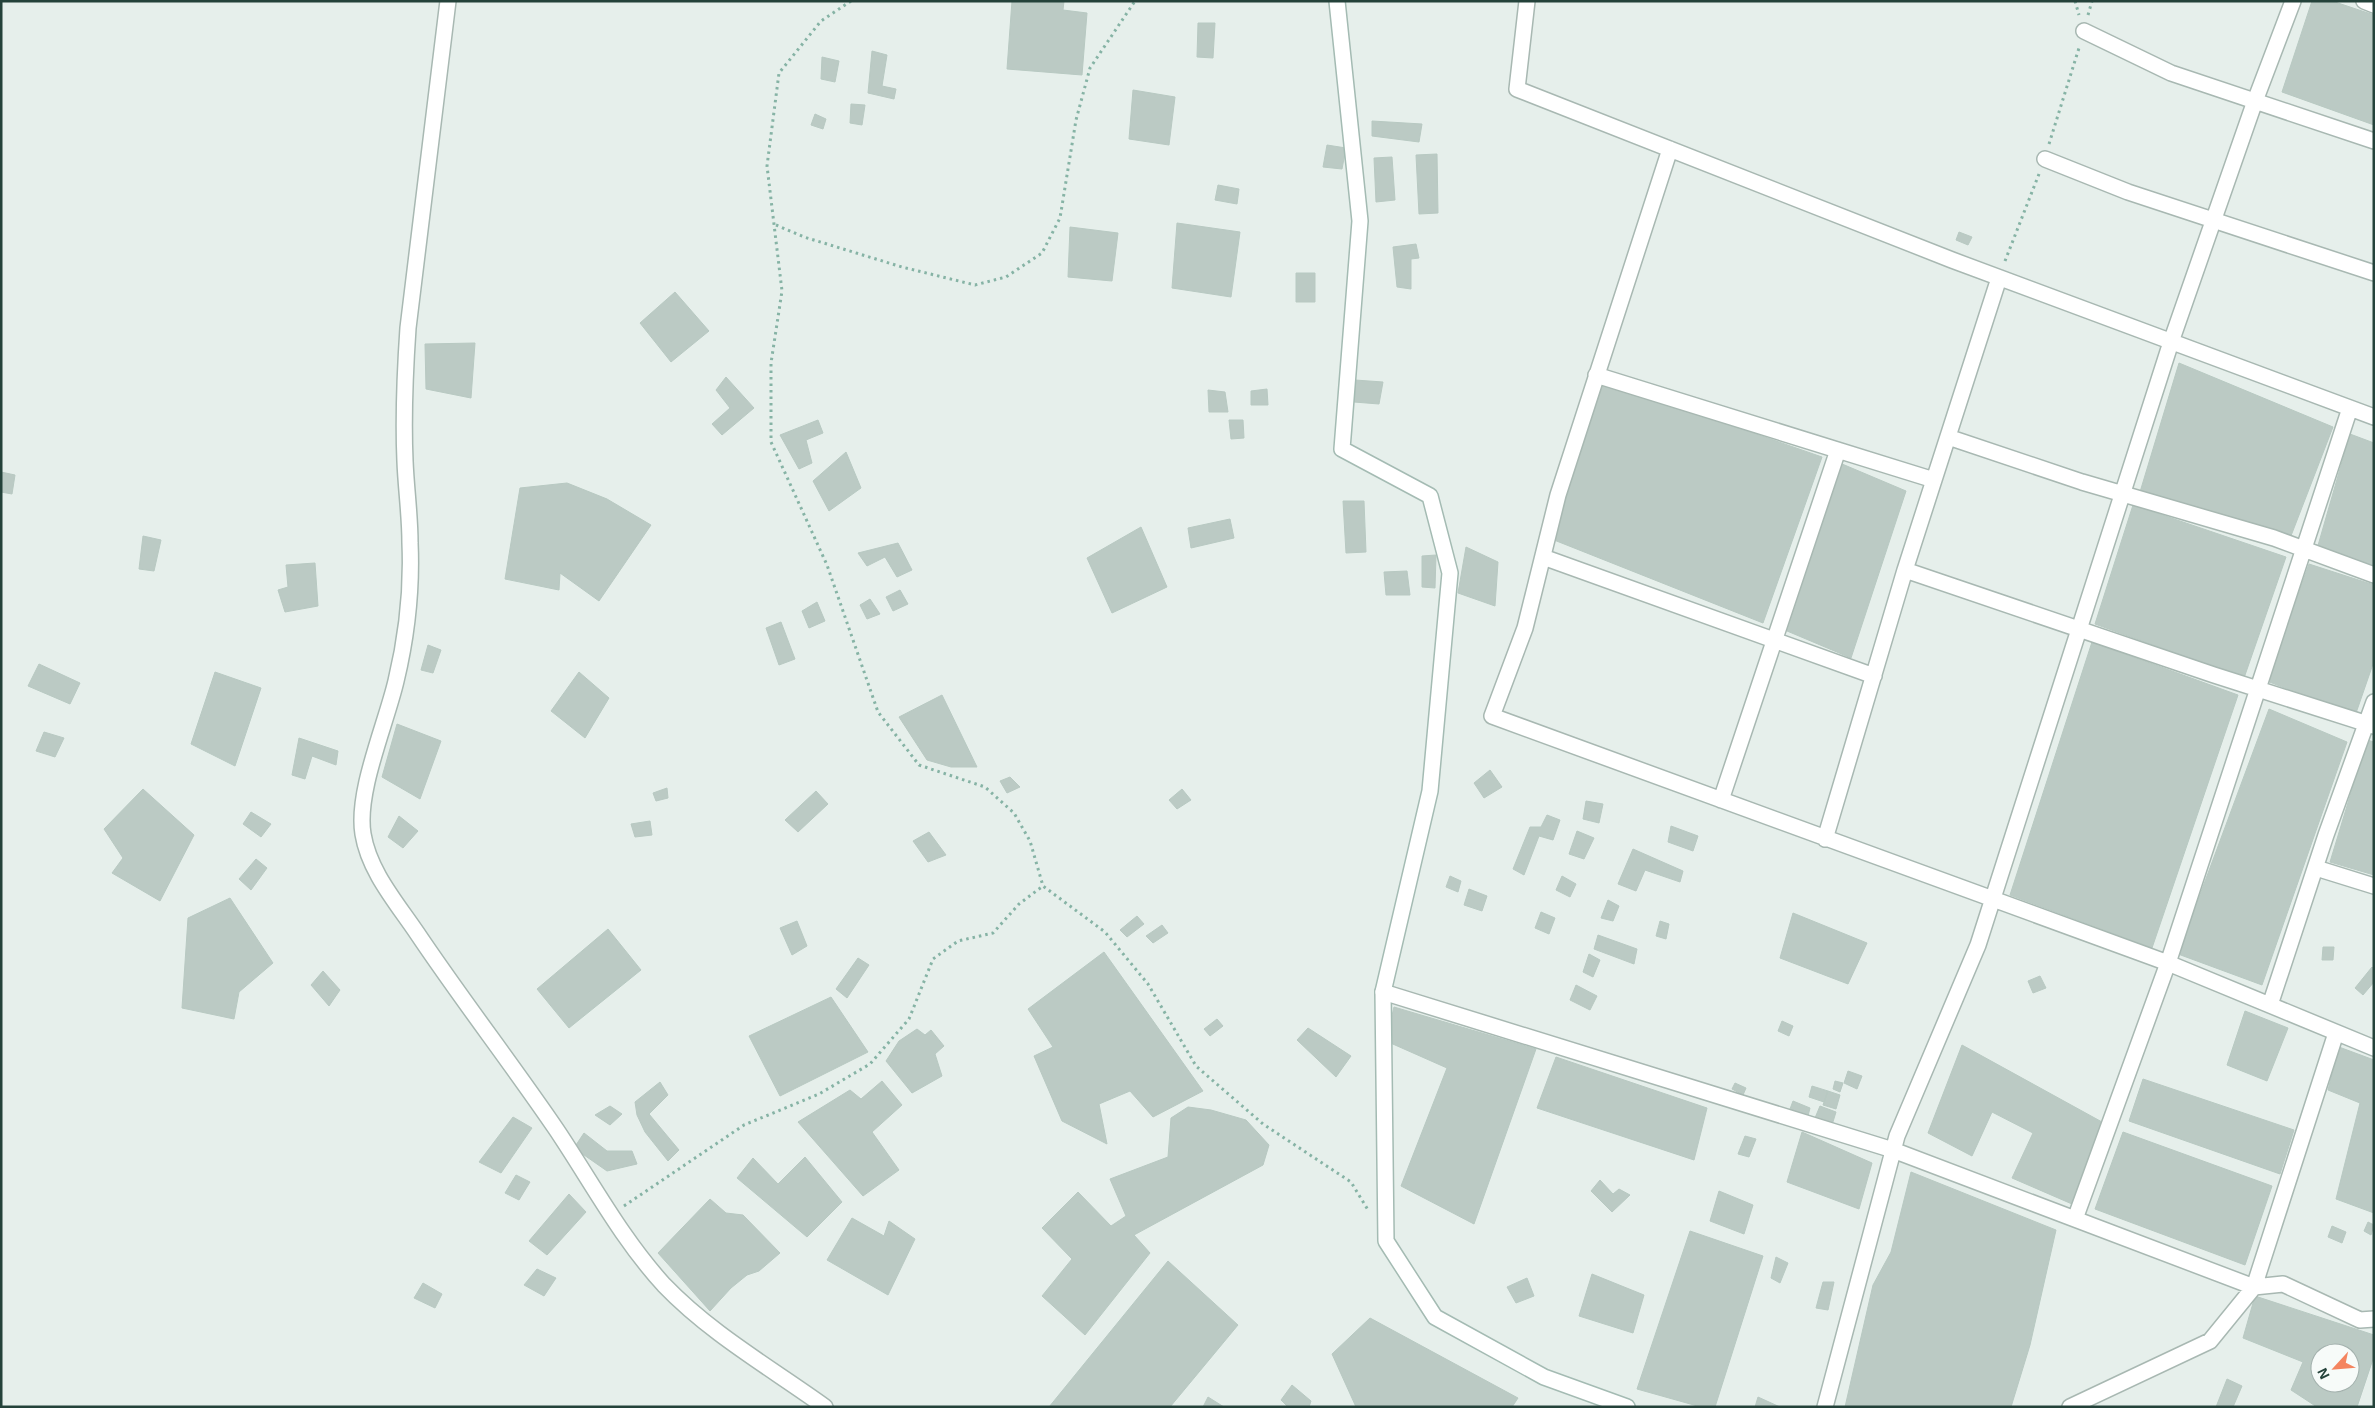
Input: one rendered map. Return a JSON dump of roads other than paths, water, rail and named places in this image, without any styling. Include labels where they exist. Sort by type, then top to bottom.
[{"type":"street","points":[[448,1],[408,328],[405,373],[405,464],[410,540],[409,601],[396,682],[363,802],[362,830],[372,864],[381,879],[454,988],[557,1130],[611,1215],[642,1258],[688,1308],[715,1330],[825,1407]]},
{"type":"street","points":[[1337,1],[1360,221],[1342,449],[1430,496],[1450,573],[1430,791],[1384,992],[1386,1241],[1435,1317],[1544,1377],[1628,1407]]},
{"type":"street","points":[[1527,1],[1516,89],[1999,278],[2374,417]]},
{"type":"street","points":[[1824,1407],[1897,1136],[1978,946],[2171,342],[2255,101],[2293,1]]},
{"type":"street","points":[[2364,1],[2374,5]]},
{"type":"street","points":[[2084,31],[2170,73],[2374,141]]},
{"type":"street","points":[[1670,149],[1558,495],[1525,628],[1492,716],[2168,963],[2374,1048]]},
{"type":"street","points":[[2045,159],[2128,192],[2374,273]]},
{"type":"street","points":[[1825,839],[1905,570],[1999,278]]},
{"type":"street","points":[[1596,375],[1934,480]]},
{"type":"street","points":[[2075,1219],[2168,963],[2350,408]]},
{"type":"street","points":[[1948,437],[2082,482],[2124,492],[2304,549],[2374,575]]},
{"type":"street","points":[[1721,800],[1838,450]]},
{"type":"street","points":[[1543,557],[1874,676]]},
{"type":"street","points":[[1905,570],[2258,690],[2370,725]]},
{"type":"street","points":[[2270,1005],[2316,868],[2370,725],[2374,702]]},
{"type":"street","points":[[2316,868],[2374,886]]},
{"type":"street","points":[[1384,992],[1893,1150],[2254,1287],[2283,1284],[2360,1320],[2374,1319]]},
{"type":"street","points":[[2070,1407],[2210,1341],[2254,1287],[2336,1033]]}]
